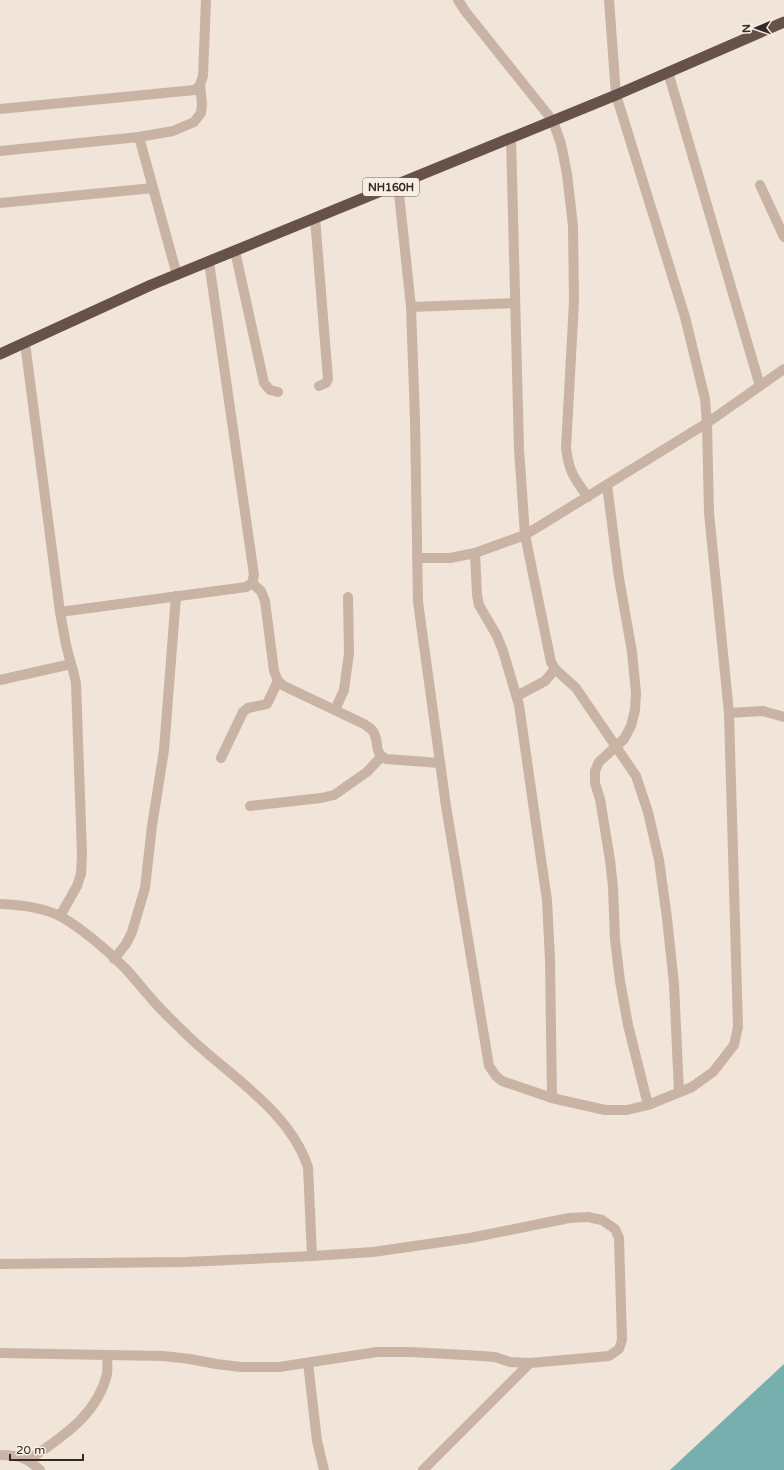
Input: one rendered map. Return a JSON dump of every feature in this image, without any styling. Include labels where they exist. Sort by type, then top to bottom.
[{"type":"highway","name":"NH160H","points":[[0,354],[177,275],[616,95],[784,22]]},
{"type":"street","points":[[0,151],[139,137],[173,131],[194,122],[201,113],[202,104],[200,85],[203,76],[206,0]]},
{"type":"street","points":[[458,0],[464,11],[552,120],[561,144],[567,174],[573,226],[574,302],[566,448],[568,462],[573,476],[588,497]]},
{"type":"street","points":[[398,184],[411,307],[415,419],[416,558],[418,602],[440,763],[489,1066],[496,1076],[502,1081],[552,1098],[605,1110],[627,1110],[648,1105],[692,1087],[713,1072],[734,1045],[738,1027],[729,713],[709,513],[705,399],[685,317],[616,95],[609,0]]},
{"type":"street","points":[[668,72],[760,386]]},
{"type":"street","points":[[0,109],[195,90],[200,85]]},
{"type":"street","points":[[139,137],[177,275]]},
{"type":"street","points":[[511,138],[519,449],[525,535],[551,662],[555,669],[576,688],[636,776],[648,812],[659,860],[667,918],[674,984],[679,1092]]},
{"type":"street","points":[[760,185],[784,237]]},
{"type":"street","points":[[0,203],[153,188]]},
{"type":"street","points":[[315,218],[328,378],[326,383],[319,386]]},
{"type":"street","points":[[235,251],[264,383],[270,390],[278,392]]},
{"type":"street","points":[[60,612],[246,587],[252,583],[254,575],[209,262]]},
{"type":"street","points":[[411,307],[515,303]]},
{"type":"street","points":[[25,343],[60,612],[66,645],[74,670],[76,683],[82,854],[81,874],[77,886],[60,916]]},
{"type":"street","points":[[416,558],[450,558],[475,553],[525,535],[707,423],[784,369]]},
{"type":"street","points":[[607,485],[618,578],[632,652],[636,693],[631,726],[624,739],[599,762],[595,771],[595,783],[600,799],[610,860],[615,939],[620,981],[628,1025],[648,1105]]},
{"type":"street","points":[[475,553],[477,595],[479,605],[497,636],[503,651],[521,714],[547,900],[550,960],[552,1098]]},
{"type":"street","points":[[252,583],[262,591],[265,601],[274,672],[278,680],[284,686],[364,724],[372,730],[376,737],[378,752],[381,757],[386,759],[440,763]]},
{"type":"street","points":[[114,959],[126,944],[132,932],[144,888],[166,737],[176,596]]},
{"type":"street","points":[[335,710],[344,690],[350,653],[348,597]]},
{"type":"street","points":[[0,680],[71,664]]},
{"type":"street","points":[[517,696],[545,681],[555,669]]},
{"type":"street","points":[[220,758],[243,712],[248,708],[267,704],[278,680]]},
{"type":"street","points":[[729,713],[763,711],[784,717]]},
{"type":"street","points":[[250,806],[321,798],[334,795],[367,772],[381,757]]},
{"type":"street","points":[[0,904],[28,906],[60,916],[86,933],[125,969],[157,1005],[197,1045],[260,1098],[288,1130],[304,1155],[308,1167],[312,1256]]},
{"type":"street","points":[[0,1264],[186,1262],[373,1252],[470,1238],[569,1218],[588,1217],[602,1220],[615,1229],[619,1238],[622,1340],[619,1349],[610,1356],[530,1363],[510,1362],[495,1357],[411,1352],[377,1352],[279,1367],[241,1367],[183,1358],[0,1352]]},
{"type":"street","points":[[29,1460],[72,1429],[88,1413],[99,1394],[107,1373],[107,1355]]},
{"type":"street","points":[[308,1363],[317,1441],[324,1470]]},
{"type":"street","points":[[423,1470],[530,1363]]},
{"type":"street","points":[[0,1455],[15,1455],[29,1460],[40,1470]]},
{"type":"water","points":[[784,1364],[784,1470],[670,1470]]}]
